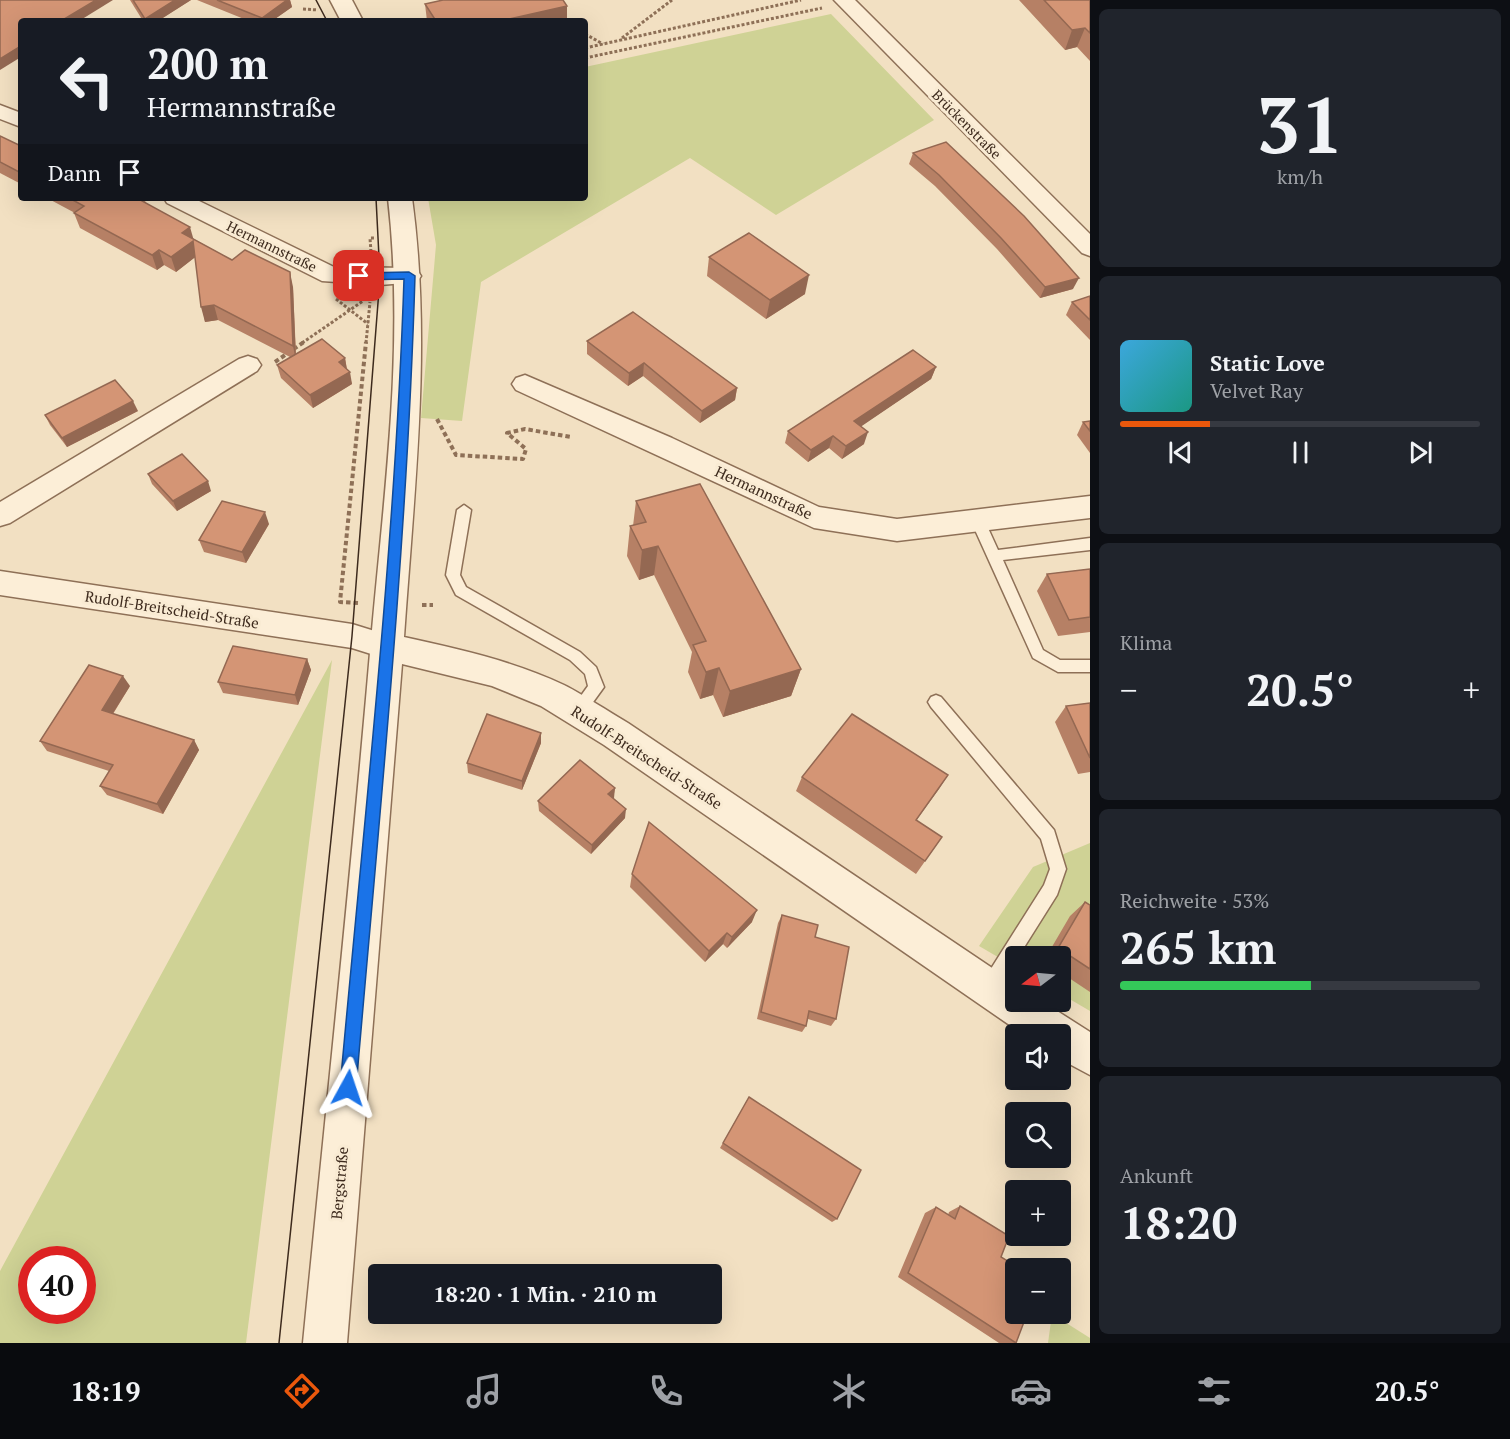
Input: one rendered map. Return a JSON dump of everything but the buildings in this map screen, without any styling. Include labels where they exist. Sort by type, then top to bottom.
[{"type":"street","points":[[341,0],[350,18]]},
{"type":"street","name":"Brückenstraße","points":[[845,1],[1090,248]]},
{"type":"street","points":[[0,111],[18,120]]},
{"type":"street","name":"Hermannstraße","points":[[181,201],[330,275],[409,276]]},
{"type":"street","name":"Bergstraße","points":[[325,1343],[387,647],[406,390],[409,276],[400,201]]},
{"type":"street","points":[[0,515],[248,365]]},
{"type":"street","name":"Hermannstraße","points":[[525,384],[663,445],[814,517],[897,530],[1090,507]]},
{"type":"street","name":"Rudolf-Breitscheid-Straße","points":[[0,583],[352,636],[387,647],[474,666],[503,675],[552,696],[616,734],[988,989],[1043,1024]]},
{"type":"street","name":"Rudolf-Breitscheid-Straße","points":[[1071,1042],[1090,1055]]},
{"type":"lane","points":[[464,510],[453,575],[461,591],[575,656],[591,671],[596,687],[578,711]]},
{"type":"lane","points":[[978,520],[992,556],[1038,654],[1059,666],[1090,666]]},
{"type":"lane","points":[[992,556],[1090,544]]},
{"type":"lane","points":[[936,702],[1048,835],[1058,869],[1051,889],[988,989]]},
{"type":"path","points":[[619,41],[672,0]]},
{"type":"path","points":[[588,47],[801,0]]},
{"type":"path","points":[[588,57],[845,1]]},
{"type":"path","points":[[588,36],[603,44]]},
{"type":"path","points":[[371,277],[370,238],[406,236]]},
{"type":"path","points":[[248,365],[272,364],[371,295],[340,602]]},
{"type":"path","points":[[353,314],[369,324]]},
{"type":"path","points":[[406,390],[436,417],[456,455],[523,459],[526,449],[507,433],[525,429],[581,438]]},
{"type":"green space","points":[[831,14],[934,120],[776,215],[690,158],[481,282],[462,421],[421,418],[436,245],[429,201],[588,201],[588,66]]},
{"type":"green space","points":[[332,660],[246,1343],[0,1343],[0,1271]]},
{"type":"green space","points":[[1090,843],[1090,1011],[1071,1000],[1071,946],[1005,946],[1005,961],[979,946],[1033,867]]},
{"type":"green space","points":[[1051,1324],[1068,1324],[1090,1338],[1090,1343],[1048,1343]]},
{"type":"tram line","points":[[316,0],[325,18]]},
{"type":"tram line","points":[[279,1343],[352,636],[380,277],[376,201]]},
{"type":"route","points":[[348,1088],[387,647],[406,390],[409,276],[359,276]]}]
